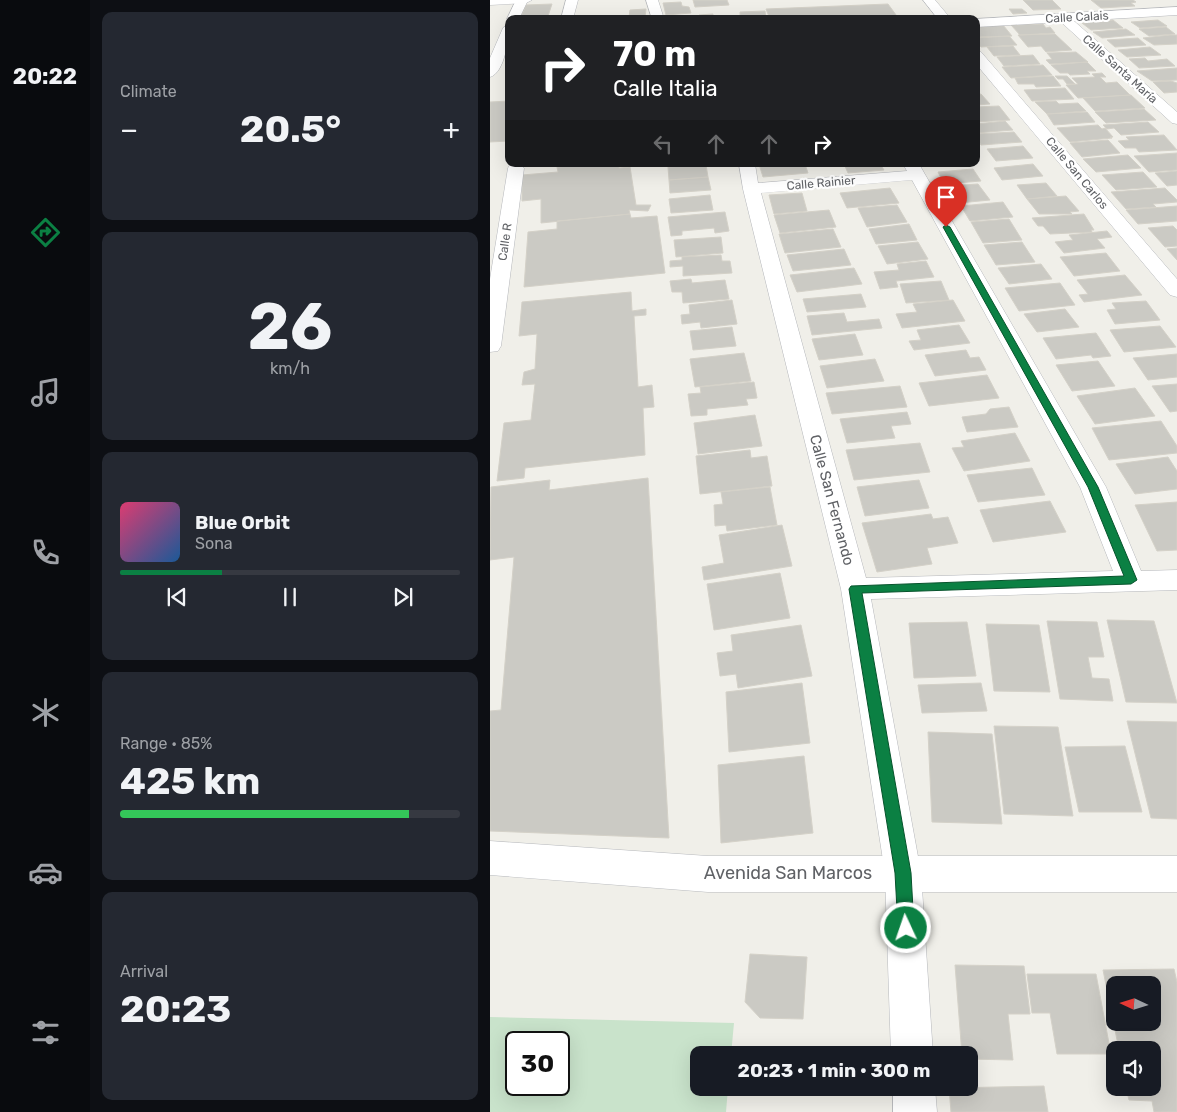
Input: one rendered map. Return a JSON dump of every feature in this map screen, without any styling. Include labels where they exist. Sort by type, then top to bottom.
[{"type":"street","points":[[515,15],[522,0]]},
{"type":"street","points":[[490,2],[526,0]]},
{"type":"street","points":[[568,15],[572,0]]},
{"type":"street","points":[[652,0],[657,15]]},
{"type":"street","points":[[929,0],[942,15]]},
{"type":"street","points":[[1150,0],[1174,14]]},
{"type":"street","name":"Calle Calais","points":[[980,23],[1174,14]]},
{"type":"street","name":"Calle Santa María","points":[[1064,18],[1177,120]]},
{"type":"street","points":[[490,73],[505,37]]},
{"type":"street","name":"Calle San Carlos","points":[[980,60],[1177,291]]},
{"type":"street","name":"Calle R","points":[[490,346],[516,168]]},
{"type":"street","points":[[914,170],[1093,487],[1131,580]]},
{"type":"street","name":"Calle Rainier","points":[[749,176],[914,170]]},
{"type":"street","name":"Calle San Fernando","points":[[749,176],[855,589],[903,873],[912,1046]]},
{"type":"street","points":[[855,589],[1177,580]]},
{"type":"street","name":"Avenida San Marcos","points":[[490,858],[708,874],[1177,874]]},
{"type":"street","points":[[914,1096],[915,1112]]},
{"type":"green space","points":[[490,1017],[734,1023],[732,1046],[690,1046],[690,1096],[727,1096],[726,1112],[490,1112]]},
{"type":"building","points":[[693,0],[727,0],[729,5],[695,7]]},
{"type":"building","points":[[1023,0],[1052,0],[1061,9],[1033,10]]},
{"type":"building","points":[[1091,0],[1133,0],[1136,2],[1131,3],[1135,6],[1101,8]]},
{"type":"building","points":[[681,2],[682,6],[689,7],[691,13],[666,15],[663,3]]},
{"type":"building","points":[[552,4],[548,15],[522,15],[526,5]]},
{"type":"building","points":[[888,4],[896,15],[768,15],[766,9]]},
{"type":"building","points":[[646,9],[645,15],[629,15],[630,10]]},
{"type":"building","points":[[1009,9],[1022,9],[1027,13],[1013,14]]},
{"type":"building","points":[[765,11],[766,15],[740,15],[740,12]]},
{"type":"building","points":[[1084,20],[1097,20],[1099,22],[1113,20],[1123,28],[1091,30],[1082,23],[1086,23]]},
{"type":"building","points":[[1158,20],[1167,26],[1140,28],[1131,22]]},
{"type":"building","points":[[1043,24],[1046,28],[1050,27],[1055,33],[1020,35],[1011,25]]},
{"type":"building","points":[[1003,25],[1012,36],[980,37],[980,27]]},
{"type":"building","points":[[1166,27],[1175,34],[1149,36],[1139,29]]},
{"type":"building","points":[[1126,29],[1135,35],[1102,38],[1093,32]]},
{"type":"building","points":[[1055,34],[1072,50],[1046,52],[1041,46],[1028,47],[1018,35]]},
{"type":"building","points":[[1177,35],[1177,44],[1154,45],[1143,38]]},
{"type":"building","points":[[1009,36],[1017,45],[981,47],[980,38]]},
{"type":"building","points":[[1138,38],[1146,45],[1115,47],[1107,40]]},
{"type":"building","points":[[1013,46],[1020,55],[994,56],[987,47]]},
{"type":"building","points":[[1150,47],[1161,55],[1127,57],[1118,50]]},
{"type":"building","points":[[1076,52],[1088,62],[1050,64],[1046,60],[1052,59],[1047,53]]},
{"type":"building","points":[[1033,55],[1040,64],[1004,66],[997,57]]},
{"type":"building","points":[[1145,58],[1148,61],[1167,59],[1175,66],[1139,68],[1129,59]]},
{"type":"building","points":[[1087,62],[1096,71],[1087,71],[1090,74],[1070,75],[1068,73],[1060,73],[1051,65]]},
{"type":"building","points":[[1043,65],[1052,75],[1011,78],[1002,67]]},
{"type":"building","points":[[1177,68],[1177,80],[1152,81],[1137,71]]},
{"type":"building","points":[[1102,73],[1106,77],[1100,77],[1106,83],[1117,82],[1130,95],[1078,98],[1066,85],[1078,84],[1072,78],[1095,77],[1092,74]]},
{"type":"building","points":[[1053,76],[1061,86],[1036,87],[1034,84],[1018,84],[1015,78]]},
{"type":"building","points":[[1055,76],[1067,76],[1075,84],[1067,84],[1063,79],[1058,79]]},
{"type":"building","points":[[1171,81],[1177,83],[1177,92],[1164,93],[1153,82]]},
{"type":"building","points":[[1065,88],[1074,99],[1032,101],[1024,90]]},
{"type":"building","points":[[981,94],[990,104],[980,105]]},
{"type":"building","points":[[1131,95],[1145,108],[1095,111],[1083,98]]},
{"type":"building","points":[[505,101],[505,141],[490,142],[490,102]]},
{"type":"building","points":[[1056,101],[1059,104],[1078,103],[1086,111],[1047,114],[1035,102]]},
{"type":"building","points":[[999,106],[1010,120],[980,122],[980,107]]},
{"type":"building","points":[[1144,109],[1156,120],[1106,123],[1095,112]]},
{"type":"building","points":[[1087,112],[1095,122],[1054,125],[1047,114]]},
{"type":"building","points":[[1005,121],[1013,130],[980,133],[980,124]]},
{"type":"building","points":[[1148,122],[1159,132],[1121,135],[1114,128],[1107,129],[1103,125]]},
{"type":"building","points":[[1098,125],[1102,129],[1105,128],[1113,137],[1070,142],[1057,128]]},
{"type":"building","points":[[1014,132],[1022,142],[981,145],[980,134]]},
{"type":"building","points":[[1164,135],[1177,150],[1139,152],[1136,148],[1125,148],[1118,141],[1129,140],[1126,137]]},
{"type":"building","points":[[1108,140],[1120,153],[1082,157],[1070,143]]},
{"type":"building","points":[[1023,146],[1033,158],[996,161],[987,149]]},
{"type":"building","points":[[1177,153],[1177,170],[1149,172],[1134,156]]},
{"type":"building","points":[[1128,155],[1141,168],[1096,172],[1083,159]]},
{"type":"building","points":[[1033,164],[1043,176],[1002,180],[994,168]]},
{"type":"building","points":[[557,167],[630,167],[636,205],[651,205],[648,211],[629,210],[630,214],[541,223],[541,199],[522,201],[522,175],[558,172]]},
{"type":"building","points":[[668,167],[706,167],[708,177],[669,180]]},
{"type":"building","points":[[760,167],[806,167],[808,173],[763,177]]},
{"type":"building","points":[[845,167],[882,167],[884,170],[848,173]]},
{"type":"building","points":[[973,169],[981,181],[944,184],[938,172]]},
{"type":"building","points":[[1177,171],[1177,185],[1167,186],[1155,173]]},
{"type":"building","points":[[1143,172],[1157,187],[1116,190],[1102,175]]},
{"type":"building","points":[[708,177],[711,190],[670,193],[669,180]]},
{"type":"building","points":[[1046,183],[1057,196],[1027,199],[1017,185]]},
{"type":"building","points":[[978,184],[990,200],[959,203],[948,186]]},
{"type":"building","points":[[890,188],[899,203],[847,208],[840,193]]},
{"type":"building","points":[[1165,188],[1177,202],[1153,204],[1156,207],[1126,209],[1111,192]]},
{"type":"building","points":[[802,193],[807,211],[774,214],[769,195]]},
{"type":"building","points":[[710,195],[713,210],[671,213],[669,199]]},
{"type":"building","points":[[1066,196],[1079,211],[1070,212],[1072,214],[1039,214],[1027,199]]},
{"type":"building","points":[[1003,202],[1013,217],[970,221],[961,206]]},
{"type":"building","points":[[897,205],[907,222],[867,227],[858,208]]},
{"type":"building","points":[[1177,206],[1177,221],[1138,224],[1126,210]]},
{"type":"building","points":[[829,210],[836,227],[780,233],[774,215]]},
{"type":"building","points":[[725,212],[729,231],[715,233],[714,228],[682,231],[682,235],[671,236],[668,217]]},
{"type":"building","points":[[630,214],[631,218],[657,216],[665,273],[524,287],[528,232],[557,229],[557,221]]},
{"type":"building","points":[[1084,214],[1094,230],[1091,230],[1092,232],[1050,234],[1043,226],[1038,226],[1032,218]]},
{"type":"building","points":[[1009,219],[1022,240],[983,243],[971,222]]},
{"type":"building","points":[[909,224],[917,240],[876,244],[869,229]]},
{"type":"building","points":[[1173,226],[1177,230],[1177,246],[1165,247],[1148,228]]},
{"type":"building","points":[[833,229],[841,247],[785,253],[779,234]]},
{"type":"building","points":[[1107,231],[1112,237],[1097,239],[1105,248],[1064,253],[1055,242],[1073,240],[1069,235]]},
{"type":"building","points":[[721,237],[723,253],[676,257],[674,240]]},
{"type":"building","points":[[918,242],[928,259],[887,264],[878,246]]},
{"type":"building","points":[[1022,242],[1035,262],[996,265],[984,245]]},
{"type":"building","points":[[1177,248],[1177,260],[1167,249]]},
{"type":"building","points":[[844,249],[851,265],[793,271],[787,255]]},
{"type":"building","points":[[1106,253],[1120,271],[1074,276],[1060,257]]},
{"type":"building","points":[[721,255],[722,261],[730,261],[732,273],[683,276],[683,266],[670,267],[670,261],[682,260],[682,257]]},
{"type":"building","points":[[926,261],[934,277],[896,281],[898,287],[880,289],[874,272],[899,270],[897,264]]},
{"type":"building","points":[[1041,264],[1052,279],[1009,284],[998,268]]},
{"type":"building","points":[[854,268],[862,284],[797,292],[790,275]]},
{"type":"building","points":[[1125,275],[1142,295],[1084,302],[1079,295],[1088,294],[1077,280]]},
{"type":"building","points":[[691,279],[692,283],[725,280],[729,299],[683,303],[682,292],[672,292],[670,281]]},
{"type":"building","points":[[941,281],[949,300],[906,303],[900,284]]},
{"type":"building","points":[[1060,283],[1075,305],[1019,311],[1005,288]]},
{"type":"building","points":[[631,292],[632,311],[646,309],[646,315],[634,316],[638,387],[652,385],[654,407],[643,408],[645,455],[525,468],[524,478],[497,481],[504,423],[531,420],[535,384],[522,385],[524,372],[535,369],[537,334],[519,336],[522,302]]},
{"type":"building","points":[[861,294],[866,307],[807,312],[803,299]]},
{"type":"building","points":[[732,300],[737,324],[701,328],[700,322],[682,324],[681,315],[690,314],[689,305]]},
{"type":"building","points":[[953,300],[965,321],[902,328],[896,314],[917,312],[913,304]]},
{"type":"building","points":[[1146,301],[1160,320],[1115,324],[1107,310],[1116,309],[1112,303]]},
{"type":"building","points":[[1065,309],[1079,327],[1037,332],[1024,314]]},
{"type":"building","points":[[844,313],[847,322],[879,319],[882,328],[812,335],[807,316]]},
{"type":"building","points":[[959,325],[970,343],[914,350],[909,341],[921,340],[917,330]]},
{"type":"building","points":[[1160,326],[1176,347],[1124,352],[1110,330]]},
{"type":"building","points":[[732,327],[736,346],[693,350],[690,331]]},
{"type":"building","points":[[1096,333],[1111,356],[1093,358],[1091,355],[1056,359],[1043,338]]},
{"type":"building","points":[[855,334],[863,355],[819,360],[812,339]]},
{"type":"building","points":[[966,350],[970,358],[979,357],[986,370],[935,376],[925,355]]},
{"type":"building","points":[[744,353],[751,381],[695,387],[690,359]]},
{"type":"building","points":[[1177,354],[1177,377],[1148,380],[1133,358]]},
{"type":"building","points":[[875,359],[884,381],[827,388],[820,366]]},
{"type":"building","points":[[1098,361],[1115,386],[1072,391],[1056,365]]},
{"type":"building","points":[[987,375],[999,398],[929,406],[919,383]]},
{"type":"building","points":[[754,382],[757,398],[746,399],[748,405],[707,409],[707,415],[691,416],[688,394],[701,393],[700,387]]},
{"type":"building","points":[[1177,384],[1177,411],[1170,412],[1152,386]]},
{"type":"building","points":[[900,386],[907,407],[832,414],[826,393]]},
{"type":"building","points":[[1135,388],[1155,416],[1095,424],[1077,396]]},
{"type":"building","points":[[1009,407],[1018,427],[967,432],[962,417],[986,414],[990,409]]},
{"type":"building","points":[[907,412],[911,424],[891,426],[895,438],[847,443],[840,419]]},
{"type":"building","points":[[755,415],[762,446],[698,454],[694,423]]},
{"type":"building","points":[[1161,421],[1177,446],[1177,453],[1109,460],[1092,428]]},
{"type":"building","points":[[1015,433],[1030,461],[964,471],[952,448],[964,447],[961,441]]},
{"type":"building","points":[[920,443],[930,472],[854,480],[846,450]]},
{"type":"building","points":[[750,450],[751,458],[767,456],[772,486],[700,494],[696,456]]},
{"type":"building","points":[[1168,457],[1177,471],[1177,489],[1135,494],[1116,464]]},
{"type":"building","points":[[1032,468],[1045,495],[978,502],[967,475]]},
{"type":"building","points":[[648,478],[669,838],[490,831],[490,711],[501,710],[514,557],[490,560],[491,487],[550,480],[549,490]]},
{"type":"building","points":[[919,480],[929,508],[865,516],[857,487]]},
{"type":"building","points":[[770,487],[777,525],[727,531],[726,525],[715,526],[714,505],[723,504],[721,492]]},
{"type":"building","points":[[1050,501],[1066,532],[993,542],[980,510]]},
{"type":"building","points":[[1177,502],[1177,550],[1157,551],[1135,505]]},
{"type":"building","points":[[931,514],[933,519],[948,517],[958,543],[927,548],[932,564],[877,572],[862,523]]},
{"type":"building","points":[[782,525],[792,566],[704,580],[702,567],[724,563],[719,535]]},
{"type":"building","points":[[780,573],[790,618],[714,630],[707,584]]},
{"type":"building","points":[[1107,620],[1154,621],[1177,703],[1126,702]]},
{"type":"building","points":[[1047,621],[1097,622],[1104,657],[1088,657],[1092,678],[1109,679],[1113,701],[1060,699]]},
{"type":"building","points":[[967,622],[976,676],[914,678],[909,623]]},
{"type":"building","points":[[986,624],[1039,625],[1050,692],[994,691]]},
{"type":"building","points":[[801,625],[812,676],[738,688],[736,674],[720,676],[717,653],[733,651],[731,635]]},
{"type":"building","points":[[802,683],[810,743],[729,752],[726,692]]},
{"type":"building","points":[[981,683],[987,711],[922,713],[918,685]]},
{"type":"building","points":[[1127,721],[1177,722],[1177,819],[1151,818]]},
{"type":"building","points":[[994,726],[1058,727],[1073,816],[1004,814]]},
{"type":"building","points":[[928,732],[992,734],[1002,824],[932,822]]},
{"type":"building","points":[[1125,746],[1142,812],[1079,812],[1065,747]]},
{"type":"building","points":[[804,756],[813,833],[721,843],[718,765]]},
{"type":"building","points":[[750,954],[807,957],[803,1019],[760,1018],[745,1002]]},
{"type":"building","points":[[955,965],[1024,966],[1030,1014],[1008,1014],[1013,1060],[978,1059],[978,1046],[961,1046]]},
{"type":"building","points":[[1174,969],[1177,982],[1177,1112],[1154,1112],[1152,1101],[1129,1100],[1128,1096],[1161,1096],[1161,1041],[1117,1041],[1115,1031],[1161,1031],[1161,976],[1106,976],[1106,985],[1103,970]]},
{"type":"building","points":[[1027,974],[1096,974],[1109,1041],[1106,1041],[1106,1054],[1057,1054],[1050,1013],[1032,1013]]},
{"type":"building","points":[[1044,1086],[1048,1112],[951,1112],[950,1096],[978,1096],[978,1087]]},
{"type":"route","points":[[906,928],[903,873],[855,589],[1131,580],[1093,487],[946,227]]}]
